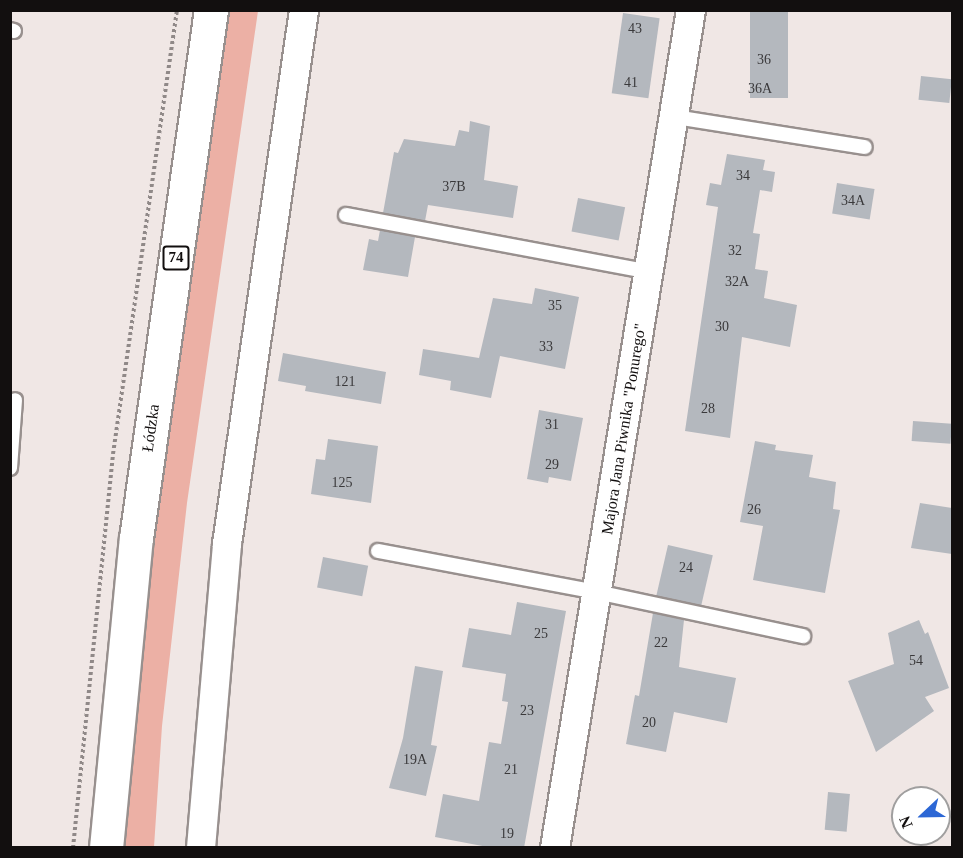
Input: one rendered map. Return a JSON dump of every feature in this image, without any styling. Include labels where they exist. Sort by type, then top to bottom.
[{"type":"main road","name":"Łódzka","points":[[106,848],[136,538],[212,10]]},
{"type":"street","points":[[201,848],[227,544],[304,10]]},
{"type":"street","name":"Majora Jana Piwnika \"Ponurego\"","points":[[555,848],[691,10]]},
{"type":"lane","points":[[675,117],[865,147]]},
{"type":"lane","points":[[346,215],[650,272]]},
{"type":"lane","points":[[10,468],[15,400]]},
{"type":"lane","points":[[378,551],[597,592],[803,636]]},
{"type":"shaded area","points":[[230,11],[258,11],[187,503],[162,726],[154,847],[122,848],[141,619]]},
{"type":"building","points":[[750,10],[788,10],[788,98],[750,98]]},
{"type":"building","points":[[623,13],[660,18],[648,98],[612,93]]},
{"type":"building","points":[[921,76],[952,79],[949,103],[918,100]]},
{"type":"building","points":[[470,121],[490,126],[484,180],[518,186],[513,218],[428,205],[425,221],[383,213],[394,152],[398,153],[404,139],[455,146],[459,130],[469,132]]},
{"type":"building","points":[[727,154],[765,160],[763,170],[775,172],[772,192],[760,190],[753,233],[760,234],[755,269],[768,271],[764,298],[797,305],[790,347],[742,337],[730,438],[685,431],[718,207],[706,205],[710,183],[721,185]]},
{"type":"building","points":[[837,183],[875,189],[870,220],[832,214]]},
{"type":"building","points":[[578,198],[625,207],[619,241],[572,231]]},
{"type":"building","points":[[380,230],[415,237],[408,277],[363,270],[369,239],[378,241]]},
{"type":"building","points":[[535,288],[579,297],[565,369],[500,356],[491,398],[450,390],[451,381],[419,375],[423,349],[479,358],[493,298],[532,304]]},
{"type":"building","points":[[283,353],[386,372],[381,404],[305,391],[306,386],[278,381]]},
{"type":"building","points":[[539,410],[583,418],[571,481],[549,477],[548,483],[527,479]]},
{"type":"building","points":[[913,421],[952,424],[951,444],[912,441]]},
{"type":"building","points":[[328,439],[378,446],[371,503],[311,494],[316,459],[325,460]]},
{"type":"building","points":[[755,441],[776,445],[775,450],[813,455],[809,477],[836,482],[833,509],[840,510],[825,593],[753,580],[763,526],[740,522]]},
{"type":"building","points":[[920,503],[952,508],[952,554],[911,548]]},
{"type":"building","points":[[668,545],[713,555],[701,606],[656,596]]},
{"type":"building","points":[[323,557],[368,566],[362,596],[317,587]]},
{"type":"building","points":[[517,602],[566,611],[524,848],[493,848],[435,837],[443,794],[479,801],[489,742],[501,744],[508,702],[502,701],[506,674],[462,667],[469,628],[511,635]]},
{"type":"building","points":[[653,613],[684,620],[679,667],[736,678],[727,723],[674,712],[666,752],[626,744],[635,695],[639,696]]},
{"type":"building","points":[[919,620],[925,634],[928,632],[949,688],[925,697],[934,711],[876,752],[848,681],[894,664],[888,633]]},
{"type":"building","points":[[415,666],[443,671],[431,745],[437,746],[426,796],[389,788],[403,738]]},
{"type":"building","points":[[828,792],[850,794],[847,832],[825,830]]}]
